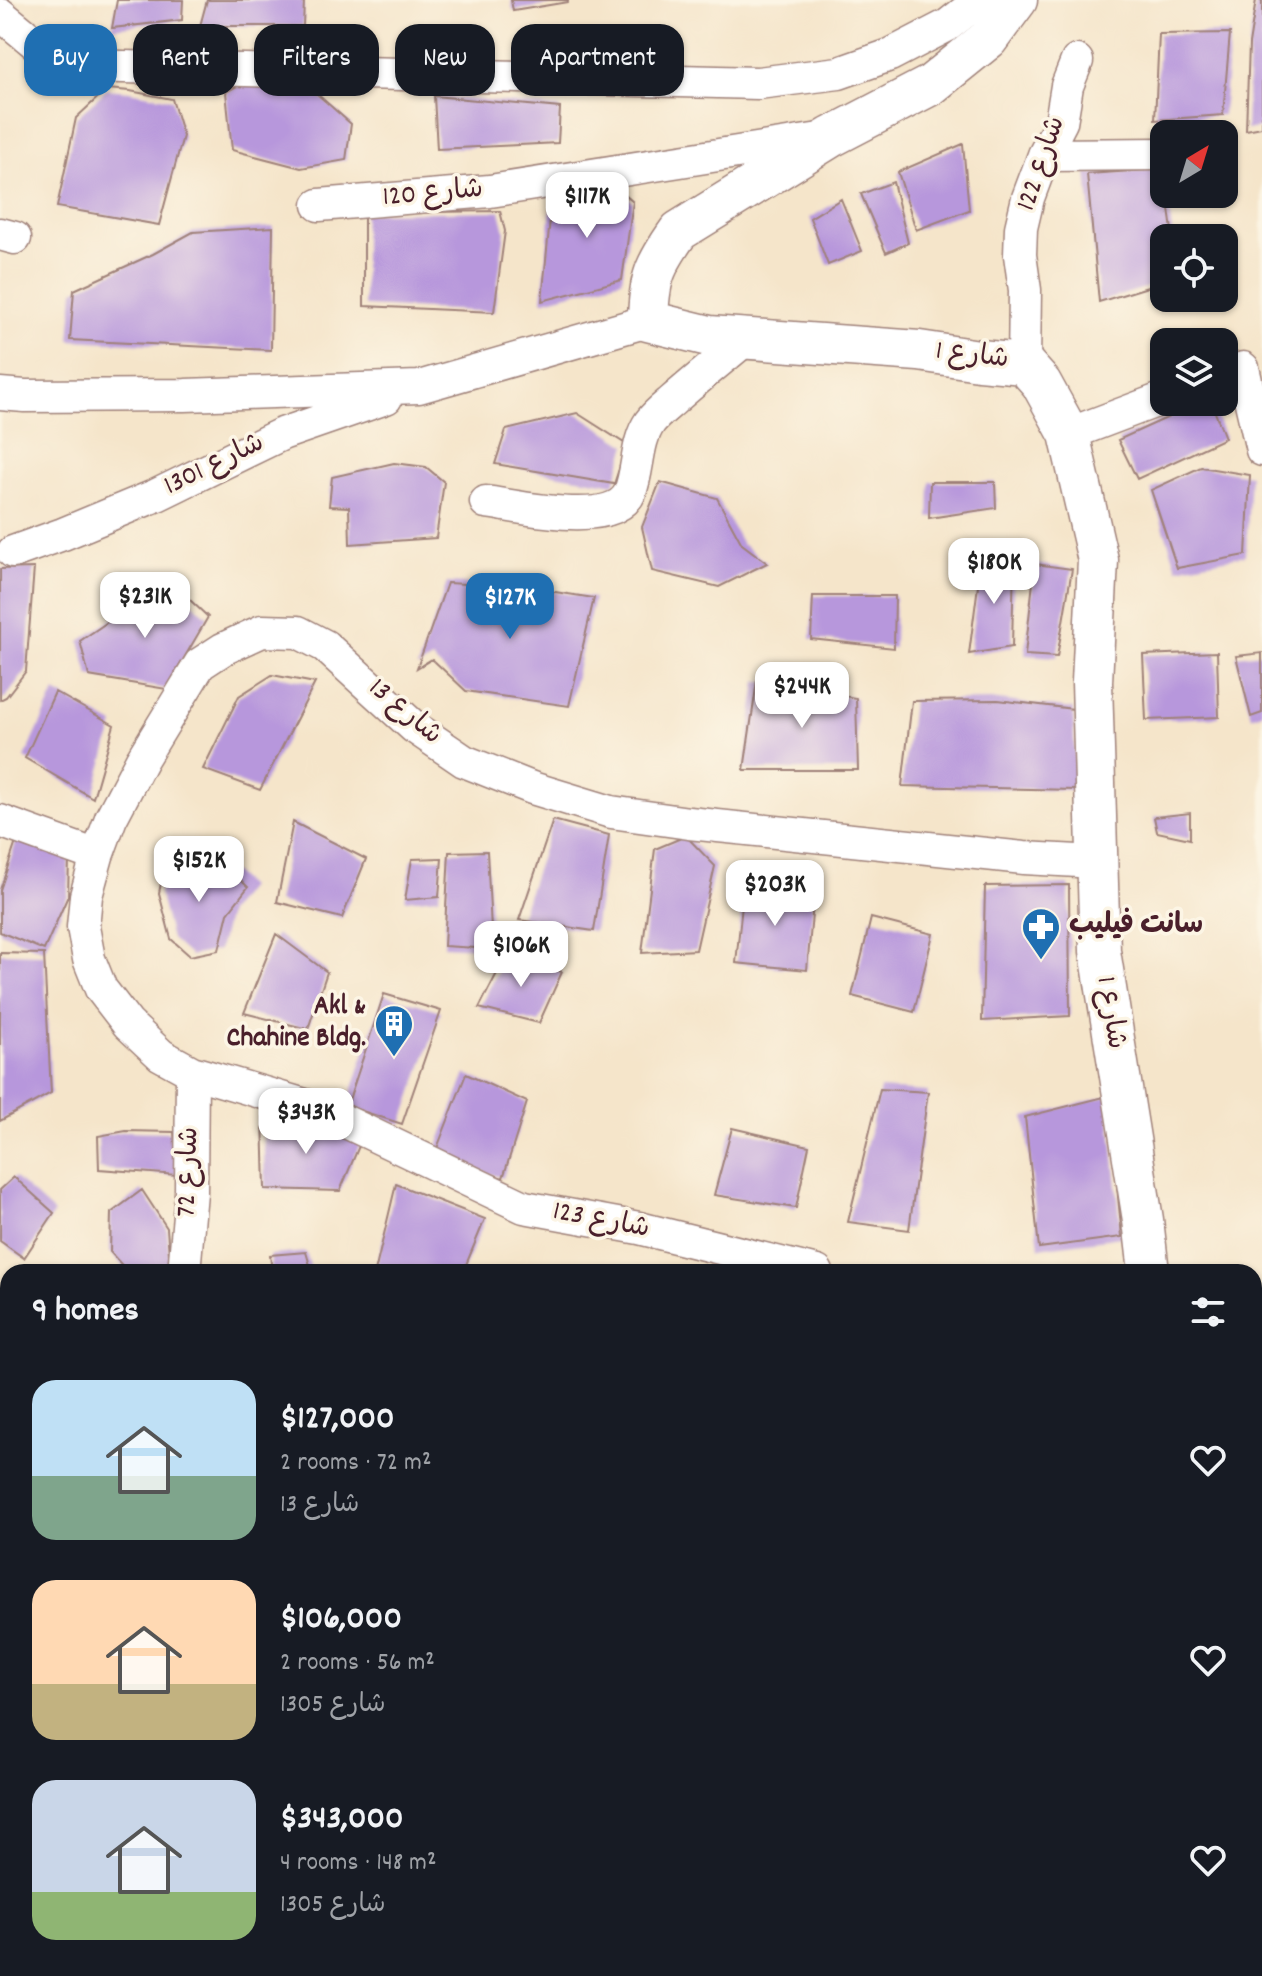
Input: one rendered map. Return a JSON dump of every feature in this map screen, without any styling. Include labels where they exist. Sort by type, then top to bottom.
[{"type":"street","points":[[0,14],[46,52],[83,66],[758,83],[839,73],[890,55],[948,25],[980,0]]},
{"type":"street","points":[[0,394],[185,395],[419,387],[648,321],[653,275],[663,253],[679,231],[831,137],[931,85],[988,39],[1017,0]]},
{"type":"street","name":"شارع 122","points":[[1024,364],[1025,290],[1020,255],[1021,228],[1044,155],[1061,122],[1067,86],[1077,61]]},
{"type":"street","name":"شارع 120","points":[[319,205],[490,191],[831,137]]},
{"type":"street","points":[[1044,155],[1150,154]]},
{"type":"street","name":"شارع 1","points":[[648,321],[709,336],[919,351],[1024,364],[1041,383],[1069,434],[1098,560],[1092,682],[1100,951],[1148,1264]]},
{"type":"street","points":[[486,502],[565,514],[607,509],[621,503],[629,495],[639,450],[650,422],[747,338]]},
{"type":"street","points":[[1243,368],[1262,450]]},
{"type":"street","name":"شارع 1301","points":[[13,552],[157,495],[282,434],[419,387]]},
{"type":"street","points":[[1069,434],[1150,403]]},
{"type":"street","name":"شارع 13","points":[[192,1072],[161,1055],[128,1024],[101,989],[89,959],[83,927],[86,896],[111,818],[142,759],[200,664],[223,649],[262,631],[298,632],[325,646],[414,727],[464,761],[532,788],[611,812],[1024,858],[1096,862]]},
{"type":"street","points":[[0,821],[97,856]]},
{"type":"street","name":"شارع 123","points":[[192,1072],[319,1109],[524,1207],[639,1228],[785,1264]]},
{"type":"street","name":"شارع 72","points":[[185,1264],[191,1192],[192,1072]]},
{"type":"building","points":[[117,0],[183,0],[182,20],[117,27],[117,24],[113,24]]},
{"type":"building","points":[[207,0],[304,0],[303,24],[201,24]]},
{"type":"building","points":[[511,0],[568,0],[568,2],[513,11]]},
{"type":"building","points":[[1256,0],[1262,0],[1262,127],[1246,130],[1249,44]]},
{"type":"building","points":[[1230,33],[1223,115],[1155,120],[1159,34]]},
{"type":"building","points":[[254,77],[254,96],[319,96],[351,124],[346,160],[301,168],[232,150],[226,96],[238,96],[238,86]]},
{"type":"building","points":[[117,90],[133,92],[133,96],[172,99],[183,136],[159,225],[57,207],[76,118],[100,96],[117,96]]},
{"type":"building","points":[[434,96],[560,108],[558,143],[437,149]]},
{"type":"building","points":[[963,144],[969,210],[916,230],[898,172]]},
{"type":"building","points":[[1150,170],[1150,208],[1169,208],[1171,224],[1150,224],[1150,286],[1099,302],[1087,174]]},
{"type":"building","points":[[609,181],[633,202],[622,280],[542,301],[552,198]]},
{"type":"building","points":[[893,182],[908,243],[886,253],[861,194]]},
{"type":"building","points":[[841,199],[862,251],[828,265],[810,218]]},
{"type":"building","points":[[500,211],[505,231],[494,312],[364,306],[364,213]]},
{"type":"building","points":[[273,227],[271,350],[70,340],[74,290],[193,232]]},
{"type":"building","points":[[577,413],[627,445],[614,484],[495,464],[506,430]]},
{"type":"building","points":[[1171,416],[1216,416],[1225,438],[1137,479],[1118,440]]},
{"type":"building","points":[[394,463],[426,467],[444,482],[436,538],[350,544],[349,507],[329,506],[332,477]]},
{"type":"building","points":[[1201,467],[1250,475],[1246,555],[1177,568],[1151,490]]},
{"type":"building","points":[[660,482],[717,498],[742,544],[767,563],[719,587],[652,571],[642,527]]},
{"type":"building","points":[[930,482],[995,482],[996,508],[929,518]]},
{"type":"building","points":[[982,555],[1014,558],[1012,647],[969,654]]},
{"type":"building","points":[[1035,564],[1072,569],[1057,657],[1025,655]]},
{"type":"building","points":[[34,568],[26,671],[6,697],[0,700],[0,569]]},
{"type":"building","points":[[172,583],[208,617],[166,689],[89,676],[80,641]]},
{"type":"building","points":[[447,583],[523,587],[594,598],[569,706],[466,691],[432,659],[417,668]]},
{"type":"building","points":[[813,596],[895,596],[894,648],[811,639]]},
{"type":"building","points":[[1217,652],[1219,717],[1146,720],[1143,655]]},
{"type":"building","points":[[1262,653],[1262,713],[1251,717],[1236,656]]},
{"type":"building","points":[[272,675],[315,683],[260,790],[203,769],[239,696]]},
{"type":"building","points":[[757,681],[856,698],[858,770],[744,770]]},
{"type":"building","points":[[55,692],[114,725],[93,798],[25,758]]},
{"type":"building","points":[[998,700],[1073,709],[1076,790],[902,786],[912,701]]},
{"type":"building","points":[[1190,813],[1190,839],[1157,832],[1154,817]]},
{"type":"building","points":[[553,820],[609,835],[594,931],[519,920]]},
{"type":"building","points":[[293,822],[366,859],[342,918],[277,902]]},
{"type":"building","points":[[18,836],[69,858],[68,896],[44,950],[0,932],[0,890]]},
{"type":"building","points":[[686,836],[715,866],[696,950],[642,953],[655,849]]},
{"type":"building","points":[[487,851],[492,949],[444,946],[449,852]]},
{"type":"building","points":[[166,858],[200,871],[219,859],[248,887],[228,913],[219,950],[190,956],[171,939],[159,893]]},
{"type":"building","points":[[442,858],[439,897],[405,900],[412,859]]},
{"type":"building","points":[[744,885],[814,892],[807,970],[736,963]]},
{"type":"building","points":[[1069,885],[1070,1016],[982,1021],[985,886]]},
{"type":"building","points":[[871,918],[933,934],[914,1012],[852,996]]},
{"type":"building","points":[[276,934],[327,972],[308,1029],[244,1013]]},
{"type":"building","points":[[508,952],[562,972],[539,1023],[479,1008]]},
{"type":"building","points":[[0,953],[44,954],[51,1093],[0,1121]]},
{"type":"building","name":"Akl & Chahine Bldg.","points":[[384,994],[441,1011],[402,1124],[347,1106]]},
{"type":"building","points":[[466,1074],[527,1102],[503,1178],[434,1156]]},
{"type":"building","points":[[880,1089],[928,1092],[909,1230],[848,1222]]},
{"type":"building","points":[[1108,1096],[1122,1237],[1039,1248],[1025,1117]]},
{"type":"building","points":[[263,1117],[313,1124],[362,1139],[340,1191],[265,1189]]},
{"type":"building","points":[[732,1128],[809,1146],[796,1208],[714,1195]]},
{"type":"building","points":[[126,1131],[174,1132],[177,1175],[99,1169],[98,1136]]},
{"type":"building","points":[[14,1177],[54,1213],[24,1258],[0,1241],[0,1190]]},
{"type":"building","points":[[396,1184],[485,1219],[466,1264],[377,1264]]},
{"type":"building","points":[[142,1190],[167,1228],[170,1264],[121,1264],[110,1252],[111,1213]]},
{"type":"building","points":[[306,1252],[310,1264],[271,1264],[270,1255]]},
{"type":"place","name":"سانت فيليب","points":[[1041,961]]},
{"type":"place","name":"Akl & Chahine Bldg.","points":[[394,1058]]}]
